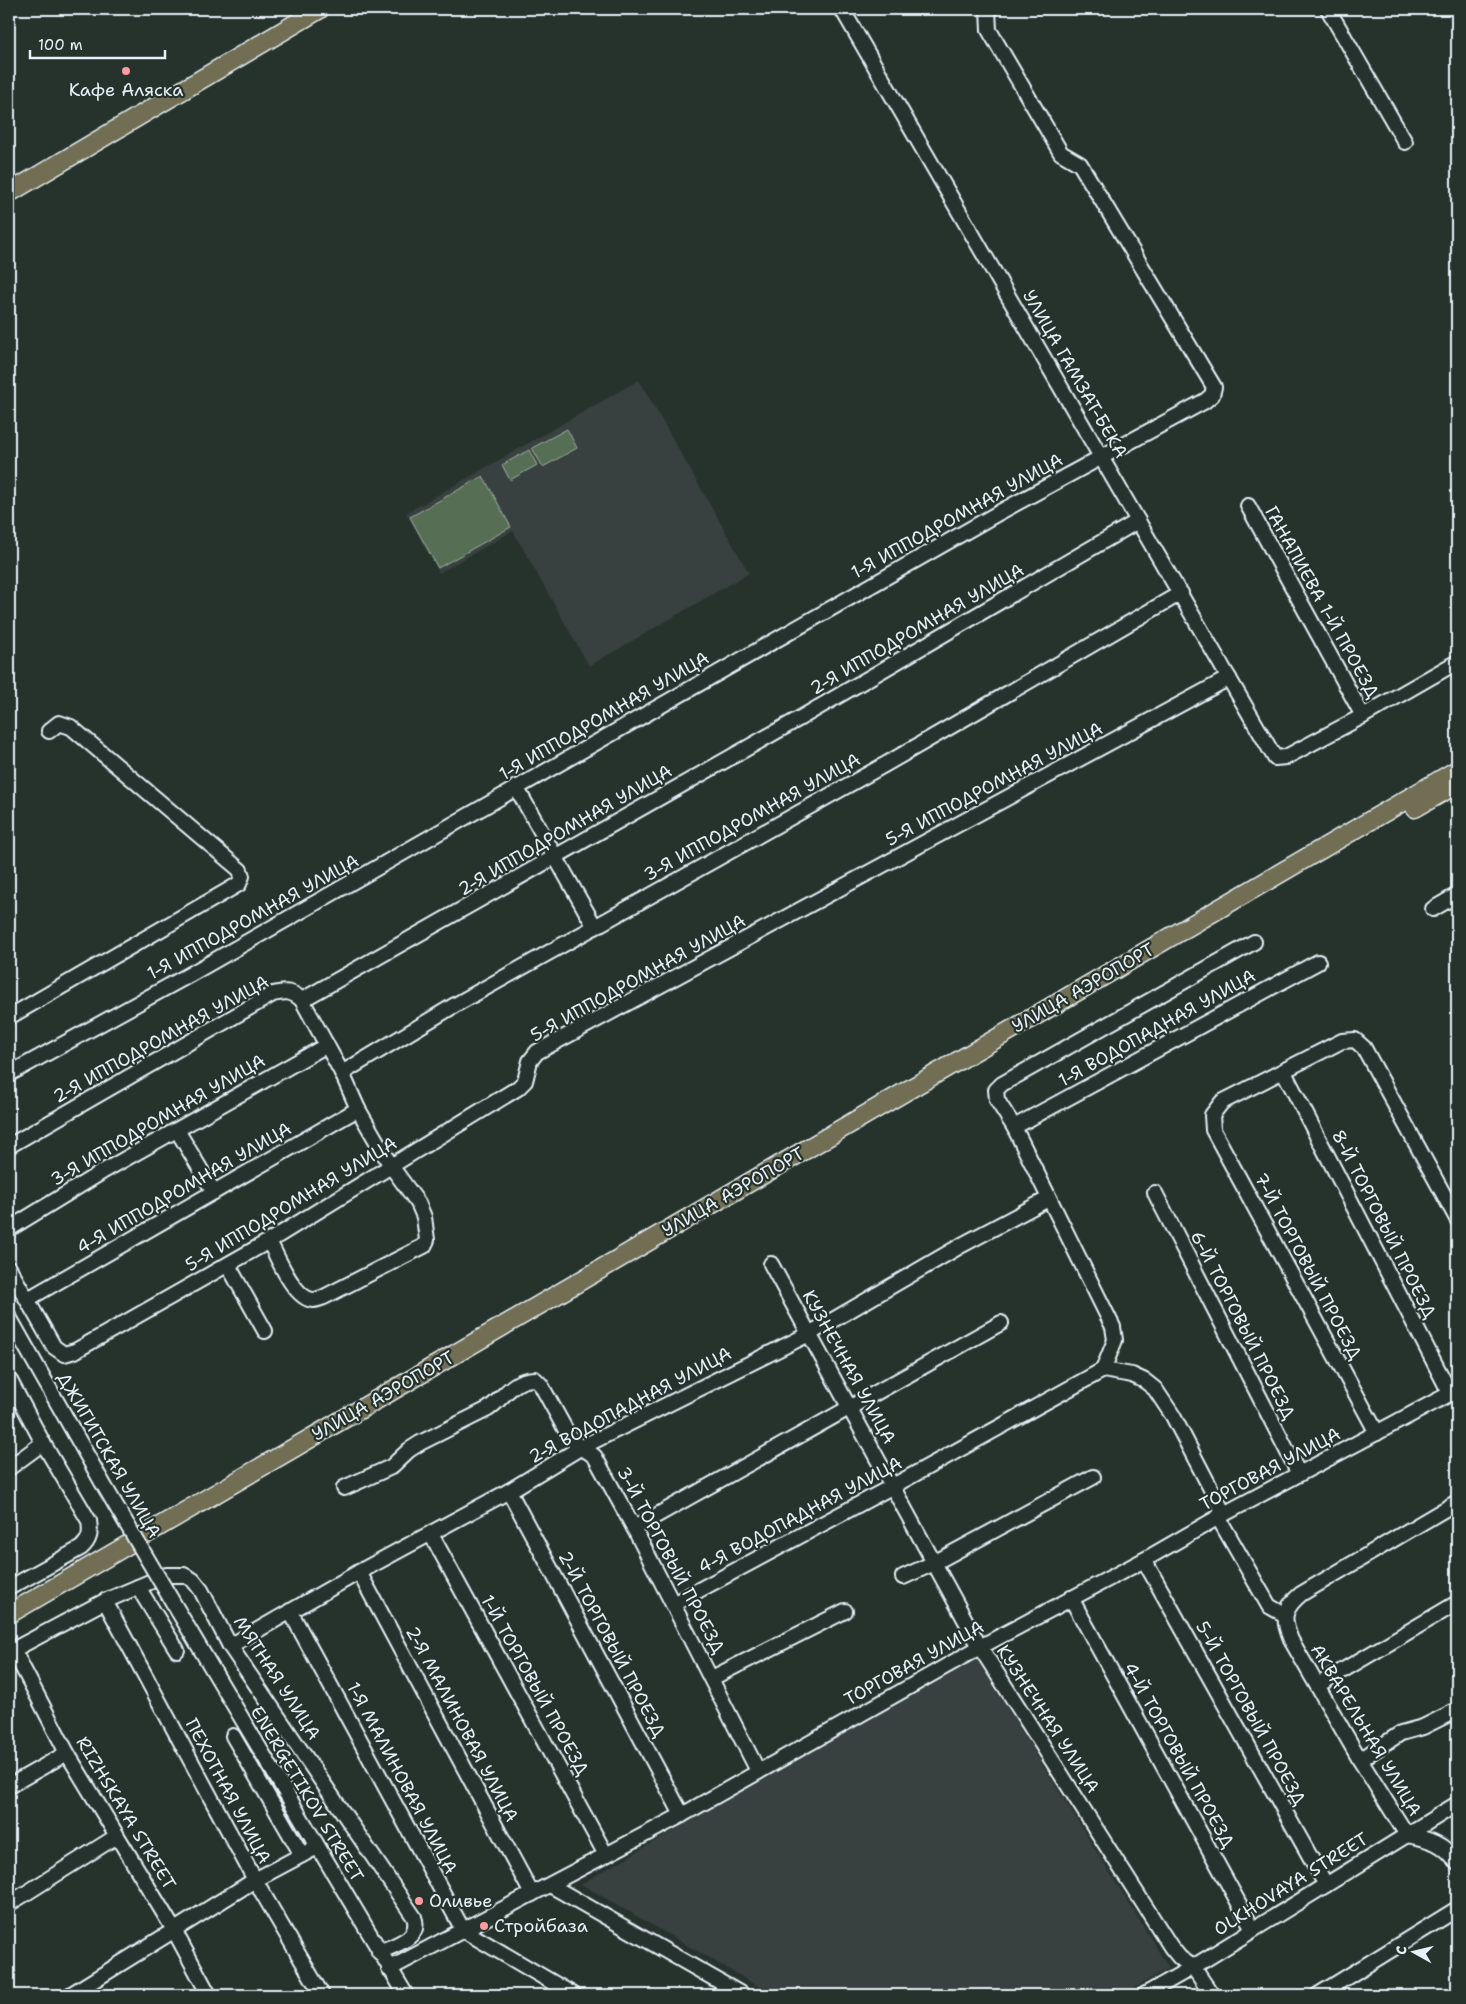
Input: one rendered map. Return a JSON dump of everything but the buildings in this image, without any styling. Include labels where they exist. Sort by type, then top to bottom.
[{"type":"main road","points":[[9,179],[296,9]]},
{"type":"main road","points":[[9,193],[320,9]]},
{"type":"main road","name":"УЛИЦА АЭРОПОРТ","points":[[9,1614],[1457,770]]},
{"type":"main road","name":"УЛИЦА АЭРОПОРТ","points":[[9,1628],[346,1429],[1457,784]]},
{"type":"street","name":"УЛИЦА ГАМЗАТ-БЕКА","points":[[842,9],[1275,758],[1286,757],[1363,716]]},
{"type":"street","name":"1-Я ИППОДРОМНАЯ УЛИЦА","points":[[9,1074],[189,975],[1000,512],[1205,401],[1212,395],[1214,387],[1080,164],[1061,153],[989,30],[988,9]]},
{"type":"street","points":[[1328,9],[1405,142]]},
{"type":"street","name":"ГАНАПИЕВА 1-Й ПРОЕЗД","points":[[1248,506],[1363,716]]},
{"type":"street","name":"2-Я ИППОДРОМНАЯ УЛИЦА","points":[[9,1146],[274,994],[294,993],[302,1000],[802,717],[1138,521]]},
{"type":"street","name":"3-Я ИППОДРОМНАЯ УЛИЦА","points":[[342,1073],[455,1005],[886,764],[1180,593]]},
{"type":"street","points":[[1363,716],[1457,662]]},
{"type":"street","name":"5-Я ИППОДРОМНАЯ УЛИЦА","points":[[28,1299],[54,1347],[64,1354],[74,1351],[228,1265],[518,1088],[525,1081],[530,1061],[537,1052],[1229,678]]},
{"type":"street","points":[[9,1017],[239,884],[242,876],[240,870],[71,727],[59,723],[49,731]]},
{"type":"street","points":[[516,787],[595,927]]},
{"type":"street","points":[[1433,909],[1457,896]]},
{"type":"street","points":[[1254,942],[1002,1084],[996,1090],[997,1100],[1014,1127],[1113,1327],[1115,1340],[1103,1370],[1138,1378],[1155,1389],[1172,1416],[1221,1516],[1269,1606],[1285,1615],[1289,1604],[1301,1594],[1457,1502]]},
{"type":"street","name":"1-Я ВОДОПАДНАЯ УЛИЦА","points":[[1014,1127],[1318,962]]},
{"type":"street","points":[[268,1241],[294,1287],[302,1296],[313,1300],[324,1297],[424,1246],[427,1240],[424,1217],[418,1203],[391,1166],[358,1109],[342,1073],[302,1000]]},
{"type":"street","points":[[1284,1072],[1342,1041],[1355,1040],[1364,1048],[1457,1219]]},
{"type":"street","name":"3-Я ИППОДРОМНАЯ УЛИЦА","points":[[9,1229],[102,1172],[327,1045]]},
{"type":"street","name":"7-Й ТОРГОВЫЙ ПРОЕЗД","points":[[1284,1072],[1222,1102],[1212,1115],[1213,1130],[1377,1432]]},
{"type":"street","name":"8-Й ТОРГОВЫЙ ПРОЕЗД","points":[[1284,1072],[1454,1391]]},
{"type":"street","name":"4-Я ИППОДРОМНАЯ УЛИЦА","points":[[28,1299],[358,1109]]},
{"type":"street","points":[[177,1130],[214,1192]]},
{"type":"street","name":"6-Й ТОРГОВЫЙ ПРОЕЗД","points":[[1155,1193],[1299,1474]]},
{"type":"street","name":"2-Я ВОДОПАДНАЯ УЛИЦА","points":[[230,1646],[359,1572],[509,1491],[580,1448],[809,1334],[1048,1199]]},
{"type":"street","name":"КУЗНЕЧНАЯ УЛИЦА","points":[[771,1264],[980,1647],[1171,1946],[1180,1958],[1193,1967],[1212,1995]]},
{"type":"street","points":[[228,1265],[265,1331]]},
{"type":"street","points":[[9,1268],[28,1299]]},
{"type":"street","name":"ДЖИГИТСКАЯ УЛИЦА","points":[[9,1317],[102,1482],[178,1611]]},
{"type":"street","points":[[634,1528],[1001,1323]]},
{"type":"street","name":"4-Я ВОДОПАДНАЯ УЛИЦА","points":[[673,1604],[893,1486],[1103,1370]]},
{"type":"street","points":[[9,1379],[43,1443],[89,1521],[91,1533],[88,1542],[81,1548],[9,1588]]},
{"type":"street","name":"3-Й ТОРГОВЫЙ ПРОЕЗД","points":[[344,1488],[391,1467],[409,1450],[420,1443],[488,1409],[505,1392],[528,1379],[535,1379],[541,1385],[569,1436],[580,1448],[595,1457],[712,1678],[758,1772]]},
{"type":"street","name":"ТОРГОВАЯ УЛИЦА","points":[[389,1969],[682,1815],[980,1647],[1454,1391]]},
{"type":"street","points":[[9,1468],[43,1443]]},
{"type":"street","points":[[903,1577],[934,1563],[1093,1477]]},
{"type":"street","name":"2-Й ТОРГОВЫЙ ПРОЕЗД","points":[[509,1491],[682,1815]]},
{"type":"street","name":"1-Й ТОРГОВЫЙ ПРОЕЗД","points":[[431,1534],[606,1855]]},
{"type":"street","name":"5-Й ТОРГОВЫЙ ПРОЕЗД","points":[[1144,1560],[1326,1885]]},
{"type":"street","name":"2-Я МАЛИНОВАЯ УЛИЦА","points":[[359,1572],[532,1894]]},
{"type":"street","name":"МЯТНАЯ УЛИЦА","points":[[11,1651],[105,1601],[166,1575],[184,1575],[193,1580],[201,1590],[230,1646],[414,1917],[416,1924],[414,1932],[410,1937],[379,1952]]},
{"type":"street","points":[[138,1587],[177,1650]]},
{"type":"street","name":"4-Й ТОРГОВЫЙ ПРОЕЗД","points":[[1071,1598],[1253,1929]]},
{"type":"street","name":"ПЕХОТНАЯ УЛИЦА","points":[[105,1601],[255,1880],[322,1995]]},
{"type":"street","points":[[1318,1685],[1457,1603]]},
{"type":"street","name":"ENERGETIKOV STREET","points":[[178,1611],[406,1995]]},
{"type":"street","name":"1-Я МАЛИНОВАЯ УЛИЦА","points":[[290,1611],[463,1930]]},
{"type":"street","points":[[712,1678],[845,1611]]},
{"type":"street","name":"АКВАРЕЛЬНАЯ УЛИЦА","points":[[1285,1615],[1286,1628],[1291,1640],[1360,1760],[1407,1835],[1426,1838],[1440,1843],[1457,1863]]},
{"type":"street","name":"RIZHSKAYA STREET","points":[[11,1651],[67,1753],[174,1930],[209,1995]]},
{"type":"street","points":[[1360,1760],[1401,1733],[1423,1727],[1457,1710]]},
{"type":"street","points":[[233,1736],[302,1855]]},
{"type":"street","points":[[9,1786],[67,1753]]},
{"type":"street","name":"OLKHOVAYA STREET","points":[[1144,1995],[1193,1967],[1457,1804]]},
{"type":"street","points":[[12,1902],[117,1836]]},
{"type":"street","points":[[78,1994],[174,1930],[255,1880],[317,1847]]},
{"type":"street","points":[[550,1885],[742,1995]]},
{"type":"street","points":[[1318,1995],[1457,1909]]},
{"type":"street","points":[[463,1930],[574,1995]]},
{"type":"shaded area","points":[[639,380],[749,573],[589,666],[513,531],[439,573],[406,513]]},
{"type":"shaded area","points":[[975,1656],[1169,1968],[1122,1995],[773,1995],[581,1884]]},
{"type":"green space","points":[[567,429],[577,448],[543,467],[532,448]]},
{"type":"green space","points":[[529,450],[537,465],[510,480],[502,465]]},
{"type":"green space","points":[[483,476],[511,527],[438,568],[410,517]]},
{"type":"place","name":"Кафе Аляска","points":[[126,71]]},
{"type":"place","name":"Оливье","points":[[419,1901]]},
{"type":"place","name":"Стройбаза","points":[[484,1926]]}]
